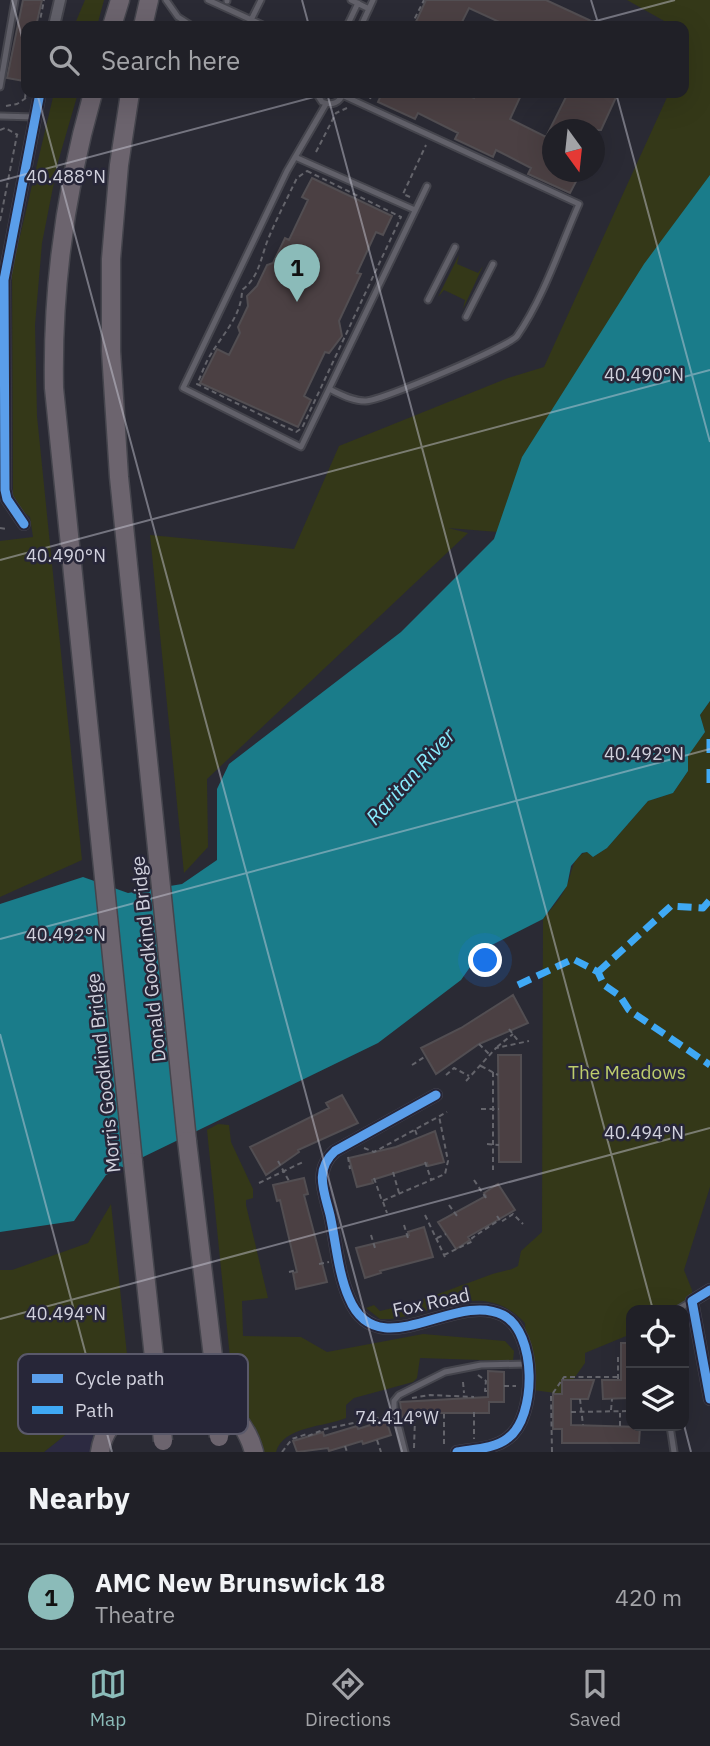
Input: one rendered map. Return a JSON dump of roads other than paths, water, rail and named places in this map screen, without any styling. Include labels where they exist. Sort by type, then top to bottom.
[{"type":"highway","points":[[114,21],[120,0]]},
{"type":"highway","points":[[144,21],[149,0]]},
{"type":"highway","name":"Morris Goodkind Bridge","points":[[92,98],[69,188],[56,279],[54,388],[62,492],[153,1354]]},
{"type":"highway","name":"Donald Goodkind Bridge","points":[[129,98],[111,259],[111,351],[119,477],[187,1141],[213,1354]]},
{"type":"highway","points":[[100,1452],[104,1434]]},
{"type":"highway","points":[[248,1434],[254,1452]]},
{"type":"street","points":[[55,21],[60,0]]},
{"type":"street","points":[[24,524],[7,499],[5,489],[2,404],[4,280],[39,98]]},
{"type":"street","name":"Fox Road","points":[[436,1095],[335,1151],[326,1159],[321,1180],[348,1297],[363,1318],[388,1329],[467,1310],[483,1309],[503,1314],[522,1333],[527,1364],[527,1407],[517,1428],[496,1445],[460,1452]]},
{"type":"street","points":[[710,1290],[692,1301],[710,1399]]},
{"type":"lane","points":[[0,86],[15,0]]},
{"type":"lane","points":[[166,0],[177,17],[184,21]]},
{"type":"lane","points":[[208,0],[226,2],[251,20],[261,0]]},
{"type":"lane","points":[[351,0],[369,9]]},
{"type":"lane","points":[[363,21],[373,0]]},
{"type":"lane","points":[[349,21],[358,3]]},
{"type":"lane","points":[[321,98],[326,104]]},
{"type":"lane","points":[[326,104],[338,102],[340,98]]},
{"type":"lane","points":[[329,389],[354,400],[375,400],[408,388],[515,339],[543,287],[579,204],[352,98]]},
{"type":"lane","points":[[326,104],[295,157],[183,388],[301,447],[427,186]]},
{"type":"lane","points":[[0,116],[35,117]]},
{"type":"lane","points":[[295,157],[415,210]]},
{"type":"lane","points":[[428,300],[455,247]]},
{"type":"lane","points":[[466,317],[493,264]]},
{"type":"lane","points":[[685,1305],[692,1301]]},
{"type":"lane","points":[[405,1452],[394,1408],[394,1401],[399,1395],[445,1372],[481,1365],[527,1364]]},
{"type":"lane","points":[[671,1431],[674,1452]]},
{"type":"water","name":"Raritan River","points":[[710,175],[710,701],[700,715],[705,732],[688,756],[688,771],[673,793],[648,801],[607,848],[593,857],[587,852],[582,853],[571,866],[567,886],[543,919],[482,950],[461,980],[378,1043],[106,1175],[74,1221],[0,1232],[0,904],[83,877],[128,893],[182,884],[217,860],[217,789],[229,764],[401,632],[494,539],[522,457],[644,264]]},
{"type":"place","name":"AMC New Brunswick 18","points":[[297,302]]},
{"type":"park label","name":"The Meadows","points":[[627,1072]]}]
